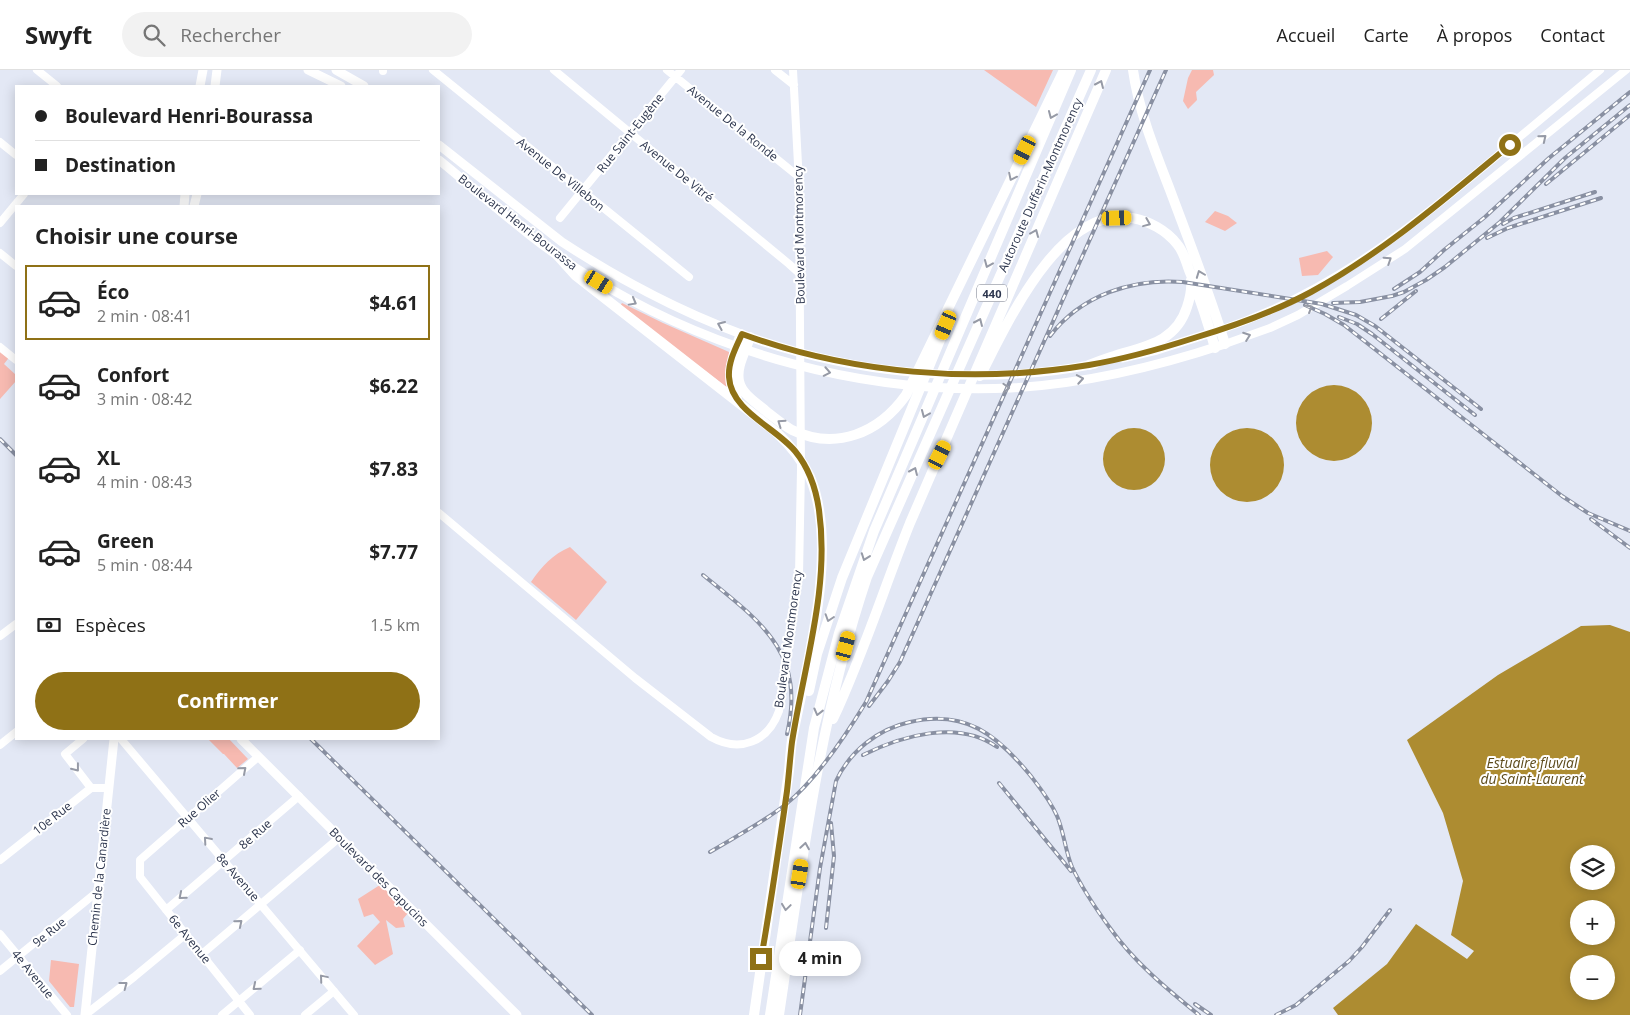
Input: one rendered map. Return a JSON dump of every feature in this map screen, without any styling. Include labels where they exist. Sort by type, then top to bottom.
[{"type":"highway","points":[[741,348],[738,372],[741,386],[749,397],[781,424],[806,436],[834,439],[861,434],[886,418],[897,408],[906,395],[1064,70]]},
{"type":"highway","name":"Autoroute Dufferin-Montmorency","points":[[770,1015],[814,728],[839,633],[883,512],[1071,70]]},
{"type":"highway","name":"Autoroute Dufferin-Montmorency","points":[[779,1015],[812,799],[836,682],[857,606],[867,577],[1091,70]]},
{"type":"highway","points":[[826,734],[853,676],[888,576],[910,523],[1106,70]]},
{"type":"highway","points":[[1133,70],[1141,108],[1199,295]]},
{"type":"highway","points":[[940,455],[1025,293],[1045,264],[1070,238],[1084,228],[1101,221],[1128,217],[1152,224],[1171,237],[1185,257],[1190,274],[1216,332],[1220,346]]},
{"type":"highway","points":[[788,778],[817,654],[842,578],[977,251]]},
{"type":"highway","points":[[557,255],[575,274],[776,432],[796,452],[814,488],[820,516],[821,566],[817,616],[792,743],[754,1015]]},
{"type":"highway","points":[[1089,365],[1151,345],[1172,332],[1182,321],[1199,295]]},
{"type":"highway","points":[[743,407],[732,390],[729,377],[730,369],[746,335]]},
{"type":"highway","points":[[750,1015],[759,974]]},
{"type":"main road","points":[[200,85],[203,70]]},
{"type":"main road","points":[[215,85],[217,70]]},
{"type":"main road","points":[[308,70],[339,85]]},
{"type":"main road","points":[[336,70],[362,85]]},
{"type":"main road","name":"Boulevard Henri-Bourassa","points":[[440,146],[562,242],[583,256],[661,298],[746,335],[783,348],[808,354],[872,366],[924,372],[990,374],[1040,371],[1089,365],[1157,350],[1216,332]]},
{"type":"main road","name":"Boulevard Henri-Bourassa","points":[[440,161],[557,255],[587,275],[641,306],[672,321],[741,348],[821,371],[892,382],[962,388],[1012,388],[1125,371],[1169,362],[1220,346]]},
{"type":"main road","name":"Chemin de la Canardière","points":[[85,1015],[114,740]]},
{"type":"main road","name":"Boulevard des Capucins","points":[[242,740],[517,1015]]},
{"type":"street","points":[[37,70],[55,85]]},
{"type":"street","name":"Avenue De Villebon","points":[[433,70],[689,277]]},
{"type":"street","name":"Avenue De Vitré","points":[[554,70],[799,273]]},
{"type":"street","name":"Avenue De la Ronde","points":[[667,70],[798,177]]},
{"type":"street","name":"Rue Saint-Eugène","points":[[560,218],[681,70]]},
{"type":"street","points":[[775,70],[794,85]]},
{"type":"street","name":"Boulevard Montmorency","points":[[440,514],[635,678],[711,736],[720,741],[741,744],[755,740],[766,733],[774,724],[779,711],[798,575],[801,392],[798,177],[793,70]]},
{"type":"street","name":"Boulevard Henri-Bourassa","points":[[1216,332],[1259,316],[1310,292],[1367,257],[1424,217],[1600,70]]},
{"type":"street","name":"Boulevard Henri-Bourassa","points":[[1220,346],[1270,328],[1298,314],[1347,286],[1405,249],[1626,70]]},
{"type":"street","points":[[0,142],[15,154]]},
{"type":"street","points":[[0,223],[23,195]]},
{"type":"street","points":[[0,254],[15,265]]},
{"type":"street","points":[[0,347],[15,359]]},
{"type":"street","points":[[0,636],[15,625]]},
{"type":"street","points":[[0,745],[15,733]]},
{"type":"street","points":[[81,740],[65,754],[91,788],[108,788]]},
{"type":"street","name":"8e Avenue","points":[[122,740],[354,1015]]},
{"type":"street","name":"Rue Olier","points":[[140,860],[258,757]]},
{"type":"street","name":"10e Rue","points":[[0,860],[91,788]]},
{"type":"street","name":"8e Rue","points":[[166,910],[299,796]]},
{"type":"street","points":[[202,954],[340,837]]},
{"type":"street","name":"6e Avenue","points":[[140,860],[140,877],[250,1015]]},
{"type":"street","name":"9e Rue","points":[[0,971],[97,892]]},
{"type":"street","name":"4e Avenue","points":[[0,934],[67,1015]]},
{"type":"street","points":[[85,1015],[186,934]]},
{"type":"street","points":[[222,1015],[300,950]]},
{"type":"street","points":[[305,1015],[334,991]]},
{"type":"shaded area","points":[[984,70],[1053,70],[1036,107]]},
{"type":"shaded area","points":[[1192,70],[1213,70],[1214,75],[1196,92],[1197,100],[1188,109],[1183,101],[1188,78]]},
{"type":"shaded area","points":[[1215,211],[1228,216],[1237,223],[1225,231],[1205,222]]},
{"type":"shaded area","points":[[1327,251],[1333,257],[1318,275],[1302,276],[1299,258]]},
{"type":"shaded area","points":[[622,303],[729,352],[729,389],[620,306]]},
{"type":"shaded area","points":[[0,347],[11,355],[4,364],[15,374],[15,382],[0,399]]},
{"type":"shaded area","points":[[570,547],[607,582],[576,620],[531,582],[539,571],[558,553]]},
{"type":"shaded area","points":[[209,740],[230,740],[248,759],[237,768]]},
{"type":"shaded area","points":[[383,883],[408,913],[403,919],[405,927],[396,928],[386,920],[393,954],[375,965],[357,946],[380,922],[373,914],[364,917],[358,899]]},
{"type":"shaded area","points":[[51,960],[79,964],[74,1007],[70,1007],[49,981]]},
{"type":"water","points":[[1334,385],[1348,388],[1361,396],[1369,409],[1372,423],[1369,437],[1361,450],[1348,458],[1334,461],[1320,458],[1307,450],[1299,437],[1296,423],[1299,409],[1307,396],[1320,388]]},
{"type":"water","points":[[1134,428],[1146,430],[1156,437],[1163,447],[1165,459],[1163,471],[1156,481],[1146,488],[1134,490],[1122,488],[1112,481],[1105,471],[1103,459],[1105,447],[1112,437],[1122,430]]},
{"type":"water","points":[[1247,428],[1261,431],[1273,439],[1281,451],[1284,465],[1281,479],[1273,491],[1261,499],[1247,502],[1233,499],[1221,491],[1213,479],[1210,465],[1213,451],[1221,439],[1233,431]]},
{"type":"water","name":"Estuaire fluvial du Saint-Laurent","points":[[1610,625],[1630,632],[1630,1015],[1338,1015],[1333,1008],[1387,964],[1416,924],[1467,959],[1474,951],[1451,935],[1463,881],[1443,813],[1407,740],[1498,675],[1581,626]]},
{"type":"railway","points":[[710,852],[767,818],[796,795],[819,771],[866,702],[1150,70]]},
{"type":"railway","points":[[869,706],[900,662],[1166,70]]},
{"type":"railway","points":[[1394,289],[1420,272],[1485,217],[1549,158],[1630,92]]},
{"type":"railway","points":[[1333,303],[1360,302],[1392,296],[1426,280],[1500,222],[1565,158],[1630,105]]},
{"type":"railway","points":[[1546,184],[1630,115]]},
{"type":"railway","points":[[1503,224],[1514,218],[1595,192]]},
{"type":"railway","points":[[1487,238],[1508,228],[1601,198]]},
{"type":"railway","points":[[1050,336],[1077,310],[1093,300],[1109,292],[1145,283],[1183,282],[1322,304],[1356,315],[1375,326],[1481,409]]},
{"type":"railway","points":[[1381,319],[1416,291]]},
{"type":"railway","points":[[1305,305],[1344,325],[1562,496],[1588,513],[1630,531]]},
{"type":"railway","points":[[1339,317],[1357,324],[1372,334],[1475,415]]},
{"type":"railway","points":[[0,439],[15,454]]},
{"type":"railway","points":[[1591,519],[1630,548]]},
{"type":"railway","points":[[703,575],[743,608],[774,641],[784,660],[790,681],[791,706],[787,734]]},
{"type":"railway","points":[[800,1015],[820,868],[836,781],[849,760],[876,736],[898,725],[930,719],[947,719],[978,729],[992,737],[1018,761],[1041,789],[1054,810],[1072,867],[1105,921],[1140,964],[1199,1015]]},
{"type":"railway","points":[[863,755],[894,742],[930,733],[965,734],[982,739],[997,747]]},
{"type":"railway","points":[[312,740],[592,1015]]},
{"type":"railway","points":[[999,783],[1071,871]]},
{"type":"railway","points":[[826,928],[834,856],[831,823]]},
{"type":"railway","points":[[1276,1015],[1296,1005],[1349,961],[1390,910]]},
{"type":"railway","points":[[1195,1004],[1211,1015]]},
{"type":"route","points":[[761,959],[786,797],[792,743],[817,616],[821,536],[818,501],[810,476],[803,463],[787,442],[741,405],[732,390],[729,377],[730,369],[732,358],[742,334],[800,352],[835,360],[939,373],[1010,374],[1040,371],[1089,365],[1157,350],[1245,322],[1310,292],[1367,257],[1424,217],[1510,145]]}]
